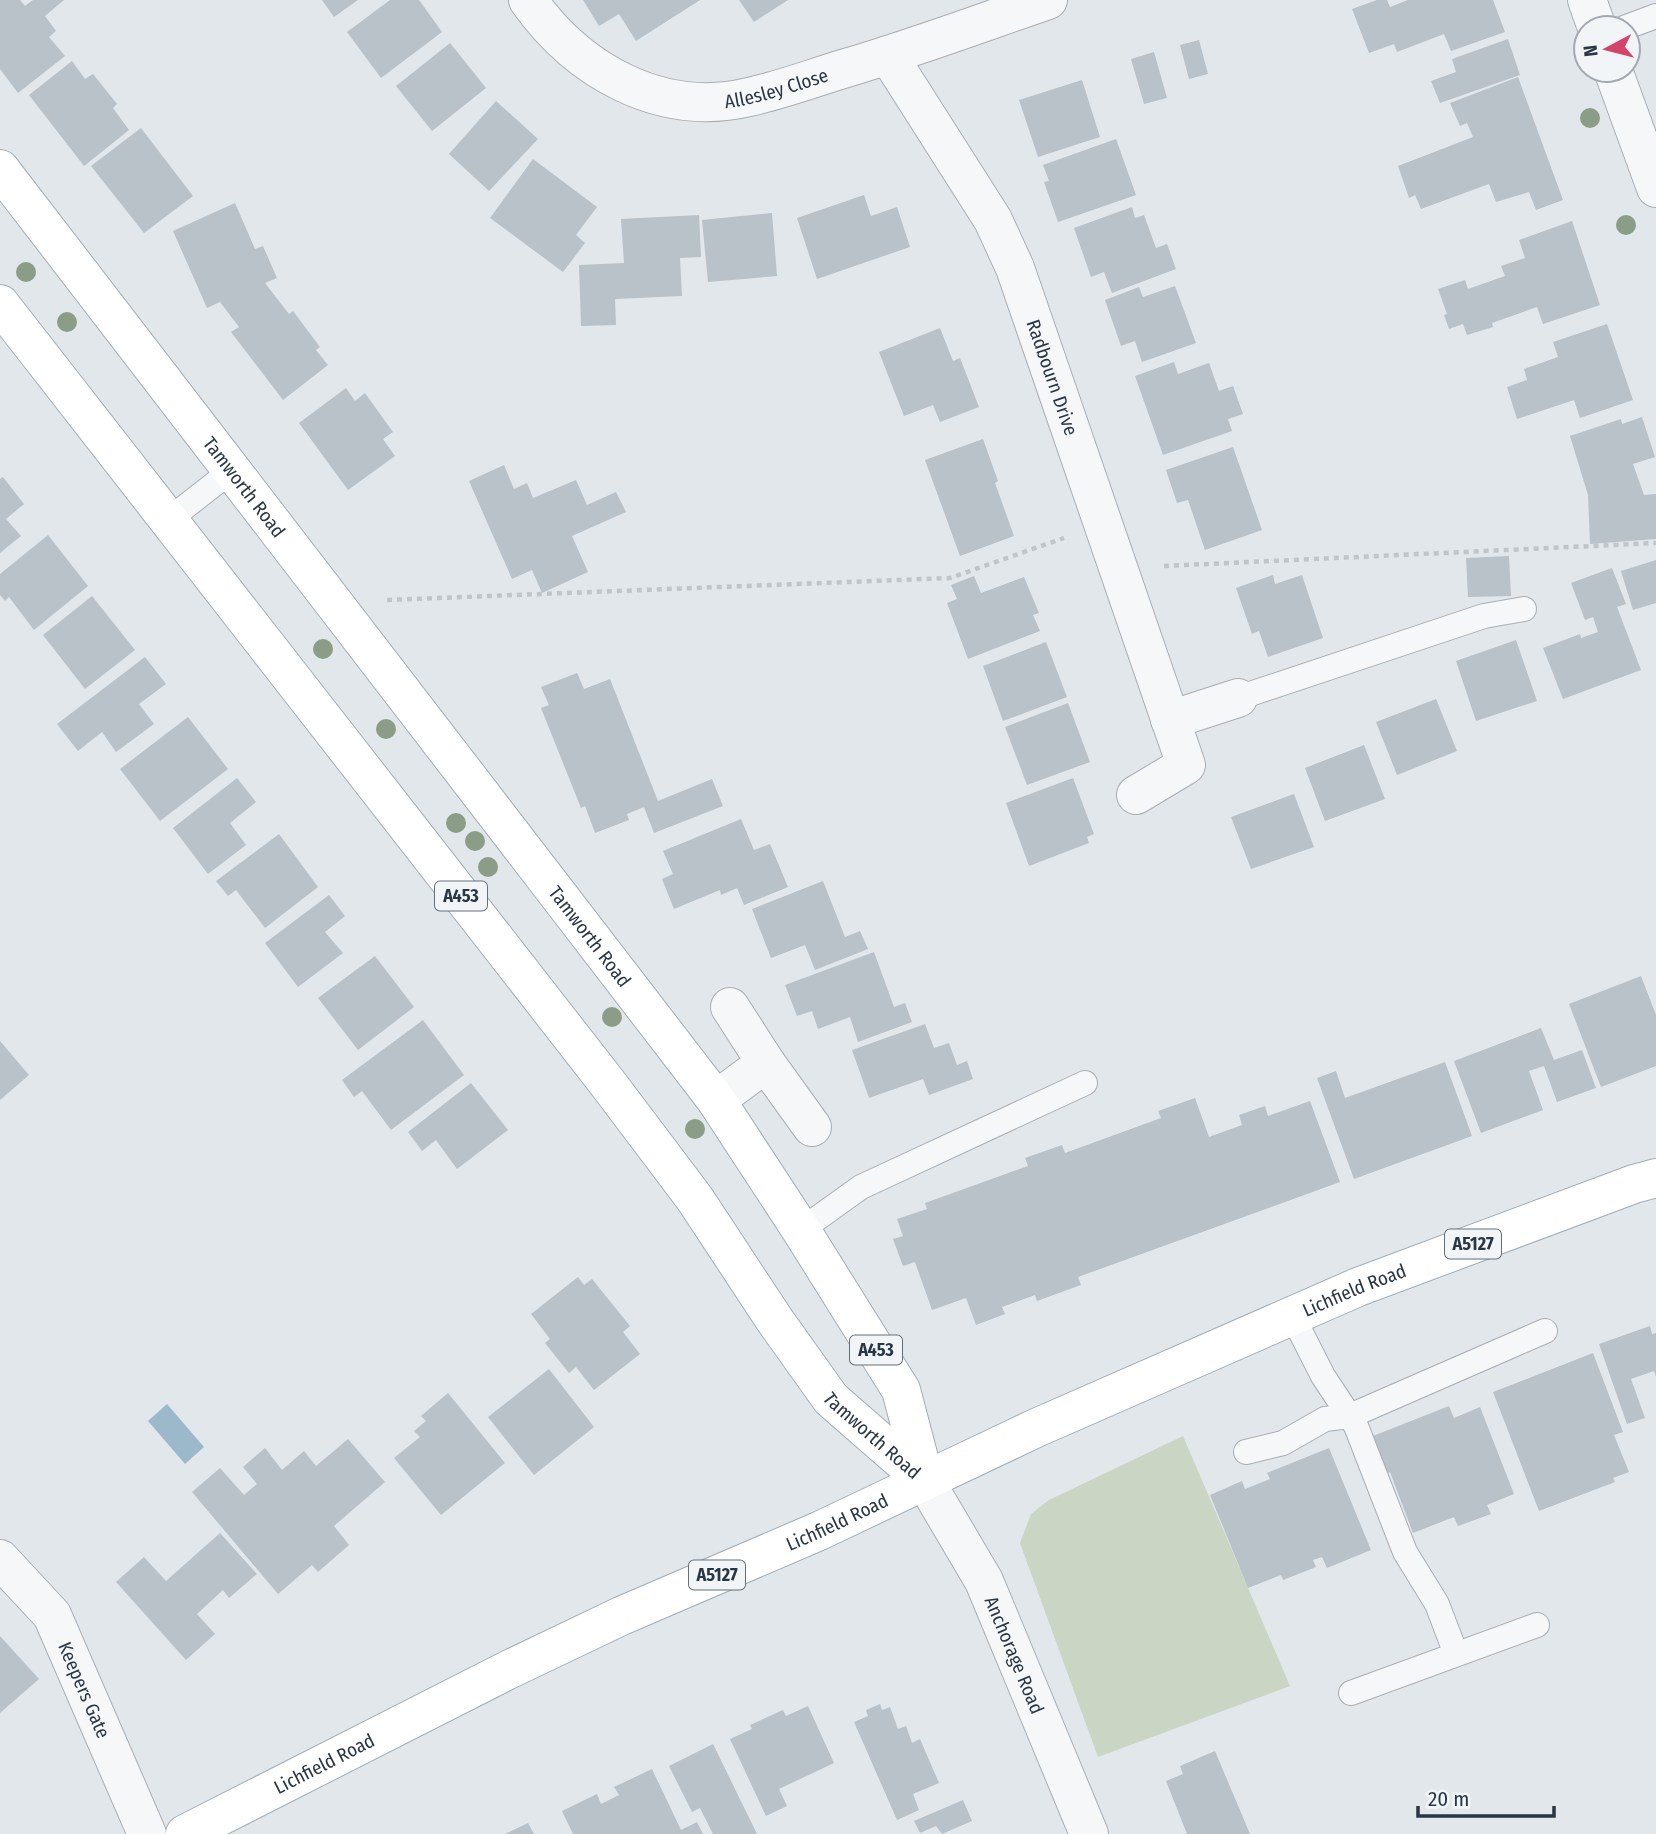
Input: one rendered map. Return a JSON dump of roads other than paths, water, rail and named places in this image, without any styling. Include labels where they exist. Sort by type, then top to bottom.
[{"type":"main road","name":"Tamworth Road","points":[[0,169],[716,1100],[901,1390],[925,1481]]},
{"type":"main road","name":"Tamworth Road","points":[[0,304],[609,1085],[695,1199],[774,1319],[831,1399],[925,1481]]},
{"type":"main road","name":"Lichfield Road","points":[[185,1834],[510,1669],[621,1616],[819,1531],[1036,1428],[1357,1287],[1656,1178]]},
{"type":"street","name":"Allesley Close","points":[[528,0],[556,36],[579,56],[617,82],[667,98],[711,102],[747,98],[888,55],[1048,0]]},
{"type":"street","name":"Radbourn Drive","points":[[888,55],[993,220],[1015,268],[1186,765],[1136,795]]},
{"type":"street","points":[[1618,84],[1656,188]]},
{"type":"street","points":[[1170,720],[1238,698]]},
{"type":"street","points":[[730,1007],[812,1127]]},
{"type":"street","points":[[716,1100],[766,1063]]},
{"type":"street","name":"Anchorage Road","points":[[925,1481],[984,1581],[1089,1834]]},
{"type":"street","name":"Keepers Gate","points":[[0,1559],[52,1615],[146,1834]]},
{"type":"lane","points":[[167,521],[231,471]]},
{"type":"lane","points":[[1238,698],[1484,616],[1524,609]]},
{"type":"lane","points":[[801,1230],[861,1187],[1085,1083]]},
{"type":"lane","points":[[1293,1317],[1323,1376],[1356,1426],[1405,1552],[1437,1604],[1456,1654]]},
{"type":"lane","points":[[1246,1452],[1283,1443],[1325,1419],[1350,1416],[1545,1331]]},
{"type":"lane","points":[[1351,1693],[1537,1625]]},
{"type":"water","points":[[167,1404],[204,1447],[185,1464],[148,1421]]}]
